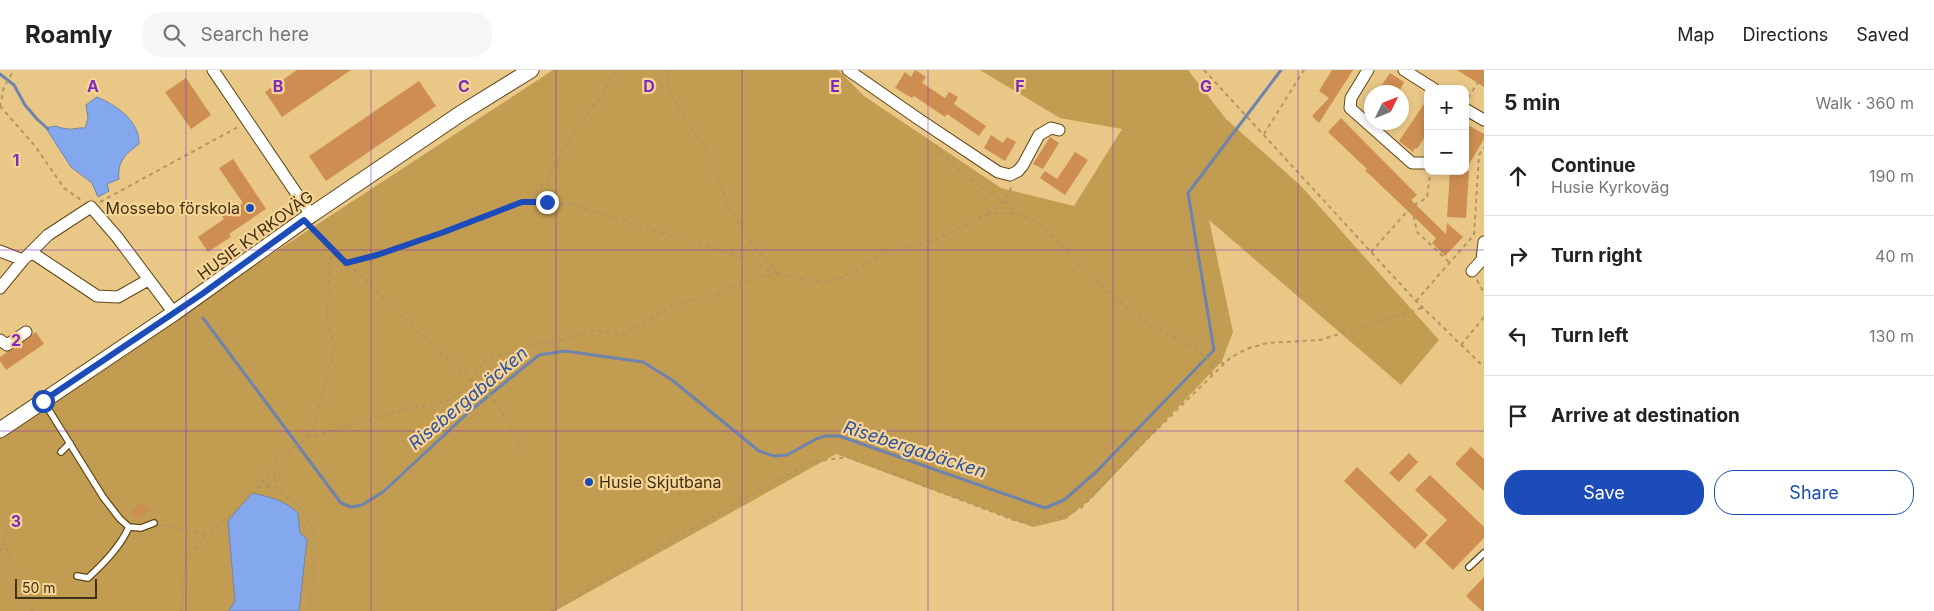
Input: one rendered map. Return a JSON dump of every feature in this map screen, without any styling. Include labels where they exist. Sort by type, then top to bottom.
[{"type":"street","points":[[213,70],[248,121],[308,218]]},
{"type":"street","points":[[848,70],[998,172],[1010,175],[1018,171],[1039,135],[1051,128],[1059,130]]},
{"type":"street","points":[[1368,70],[1351,98],[1350,108],[1412,163],[1424,163]]},
{"type":"street","points":[[1404,70],[1428,85]]},
{"type":"street","name":"HUSIE KYRKOVÄG","points":[[0,430],[174,314],[308,218],[460,114],[526,72]]},
{"type":"street","points":[[1469,111],[1484,120]]},
{"type":"street","points":[[0,288],[48,235],[91,207],[117,237],[174,314]]},
{"type":"street","points":[[1472,271],[1482,260],[1484,242]]},
{"type":"street","points":[[0,251],[27,256],[97,296],[118,297],[148,280]]},
{"type":"street","points":[[0,340],[7,345],[26,332]]},
{"type":"lane","points":[[43,401],[103,497],[120,519],[129,527],[141,528],[154,523]]},
{"type":"lane","points":[[61,452],[70,443]]},
{"type":"lane","points":[[77,576],[88,578],[122,542],[129,527]]},
{"type":"lane","points":[[1469,567],[1484,553]]},
{"type":"path","points":[[14,70],[4,87],[0,107],[35,146],[64,188],[91,207],[248,121]]},
{"type":"path","points":[[346,263],[377,255],[444,232],[522,202],[547,181],[574,132],[605,91],[617,70]]},
{"type":"path","points":[[666,70],[670,94],[708,154],[730,210],[756,249],[780,275]]},
{"type":"path","points":[[1204,70],[1416,301],[1484,367]]},
{"type":"path","points":[[1264,135],[1304,70]]},
{"type":"path","points":[[1469,96],[1484,73]]},
{"type":"path","points":[[932,140],[955,167],[986,190],[1004,200],[1014,214]]},
{"type":"path","points":[[1416,301],[1474,235],[1479,155],[1484,147]]},
{"type":"path","points":[[181,611],[186,561],[207,534],[220,525],[258,488],[277,460],[307,438],[393,412],[446,401],[462,393],[488,358],[521,350],[534,344],[595,330],[623,335],[676,304],[715,295],[756,277],[780,275],[820,282],[840,278],[861,268],[882,254],[937,239],[988,214],[1010,193],[1018,171]]},
{"type":"path","points":[[1371,252],[1412,206],[1427,198],[1431,175]]},
{"type":"path","points":[[522,202],[570,204],[750,260],[780,275]]},
{"type":"path","points":[[1412,206],[1417,232],[1450,263]]},
{"type":"path","points":[[988,214],[1014,214],[1036,221],[1080,266],[1133,313],[1148,324],[1202,353],[1212,362],[1224,363]]},
{"type":"path","points":[[308,218],[331,248],[346,263],[497,404],[526,456]]},
{"type":"path","points":[[307,438],[314,425],[335,346],[329,329],[327,310],[331,248]]},
{"type":"path","points":[[1472,271],[1484,293]]},
{"type":"path","points":[[551,611],[812,462],[848,457],[1019,522],[1051,521],[1081,508],[1224,363],[1246,350],[1266,343],[1320,340],[1424,308]]},
{"type":"path","points":[[1461,345],[1484,317]]},
{"type":"path","points":[[1211,376],[1212,362]]},
{"type":"path","points":[[265,487],[276,480],[280,480],[282,476],[275,475],[276,480]]},
{"type":"path","points":[[258,488],[273,486],[300,507],[315,531],[314,575],[309,611]]},
{"type":"path","points":[[154,523],[207,534]]},
{"type":"path","points":[[0,551],[9,526]]},
{"type":"path","points":[[0,547],[4,544]]},
{"type":"path","points":[[4,544],[32,611]]},
{"type":"shaded area","points":[[553,70],[838,70],[864,96],[1001,188],[1074,206],[1122,129],[1060,118],[980,70],[1188,70],[1226,119],[1301,186],[1439,340],[1401,385],[1209,220],[1233,332],[1222,361],[1093,497],[1066,519],[1033,527],[836,454],[555,611],[0,611],[0,432]]},
{"type":"water","points":[[97,97],[112,104],[126,115],[136,128],[139,144],[123,159],[119,168],[119,179],[107,184],[109,191],[98,197],[92,183],[71,167],[46,128],[56,126],[64,129],[85,128],[88,118],[86,105]]},
{"type":"water","points":[[252,493],[282,502],[298,513],[300,533],[307,539],[299,611],[229,611],[235,601],[228,521]]},
{"type":"building","points":[[297,70],[351,70],[282,117],[265,92]]},
{"type":"building","points":[[915,70],[926,77],[922,83],[945,98],[949,92],[958,97],[954,104],[986,126],[979,136],[947,114],[945,117],[914,96],[912,98],[895,88],[905,72],[911,77]]},
{"type":"building","points":[[1332,70],[1353,70],[1319,123],[1312,116],[1329,98],[1319,91]]},
{"type":"building","points":[[1457,70],[1484,70],[1484,87]]},
{"type":"building","points":[[1390,73],[1404,82],[1402,85],[1382,85]]},
{"type":"building","points":[[186,78],[211,115],[191,129],[165,92]]},
{"type":"building","points":[[419,81],[436,106],[326,181],[309,156]]},
{"type":"building","points":[[1424,104],[1424,138],[1413,152],[1399,141],[1406,130],[1409,130],[1409,126]]},
{"type":"building","points":[[1341,118],[1417,195],[1411,200],[1446,234],[1447,223],[1463,237],[1445,256],[1432,243],[1436,238],[1365,171],[1367,169],[1328,132]]},
{"type":"building","points":[[1470,126],[1484,134],[1484,139],[1469,164],[1469,130]]},
{"type":"building","points":[[991,135],[1003,143],[1007,137],[1016,142],[1005,161],[984,148]]},
{"type":"building","points":[[1050,137],[1059,143],[1043,169],[1033,164]]},
{"type":"building","points":[[1075,152],[1088,160],[1065,195],[1040,178],[1045,171],[1057,179]]},
{"type":"building","points":[[233,159],[266,209],[229,234],[231,237],[208,252],[198,237],[243,203],[219,168]]},
{"type":"building","points":[[1450,175],[1469,175],[1466,218],[1447,217]]},
{"type":"building","points":[[36,332],[44,344],[6,370],[0,361],[0,357]]},
{"type":"building","points":[[1471,447],[1484,459],[1484,491],[1455,464]]},
{"type":"building","points":[[1409,453],[1418,462],[1399,482],[1389,473]]},
{"type":"building","points":[[1357,467],[1428,535],[1415,549],[1344,481]]},
{"type":"building","points":[[1430,475],[1484,527],[1484,538],[1453,570],[1425,543],[1447,520],[1415,490]]},
{"type":"building","points":[[142,503],[149,511],[138,520],[131,512]]},
{"type":"building","points":[[1484,577],[1484,611],[1482,611],[1466,596]]},
{"type":"waterway","name":"Risebergabäcken","points":[[203,318],[341,503],[351,507],[362,505],[383,492],[470,411],[539,355],[565,351],[643,362],[672,380],[759,451],[774,456],[787,455],[825,436],[839,436],[1045,508],[1064,500],[1095,473],[1214,350],[1188,193],[1281,70]]},
{"type":"waterway","name":"Risebergabäcken","points":[[0,74],[14,85],[25,105],[48,129]]},
{"type":"place","name":"Mossebo förskola","points":[[250,208]]},
{"type":"place","name":"Husie Skjutbana","points":[[589,482]]},
{"type":"route","points":[[43,401],[174,314],[304,220],[346,263],[377,255],[444,232],[522,202],[547,202]]}]
